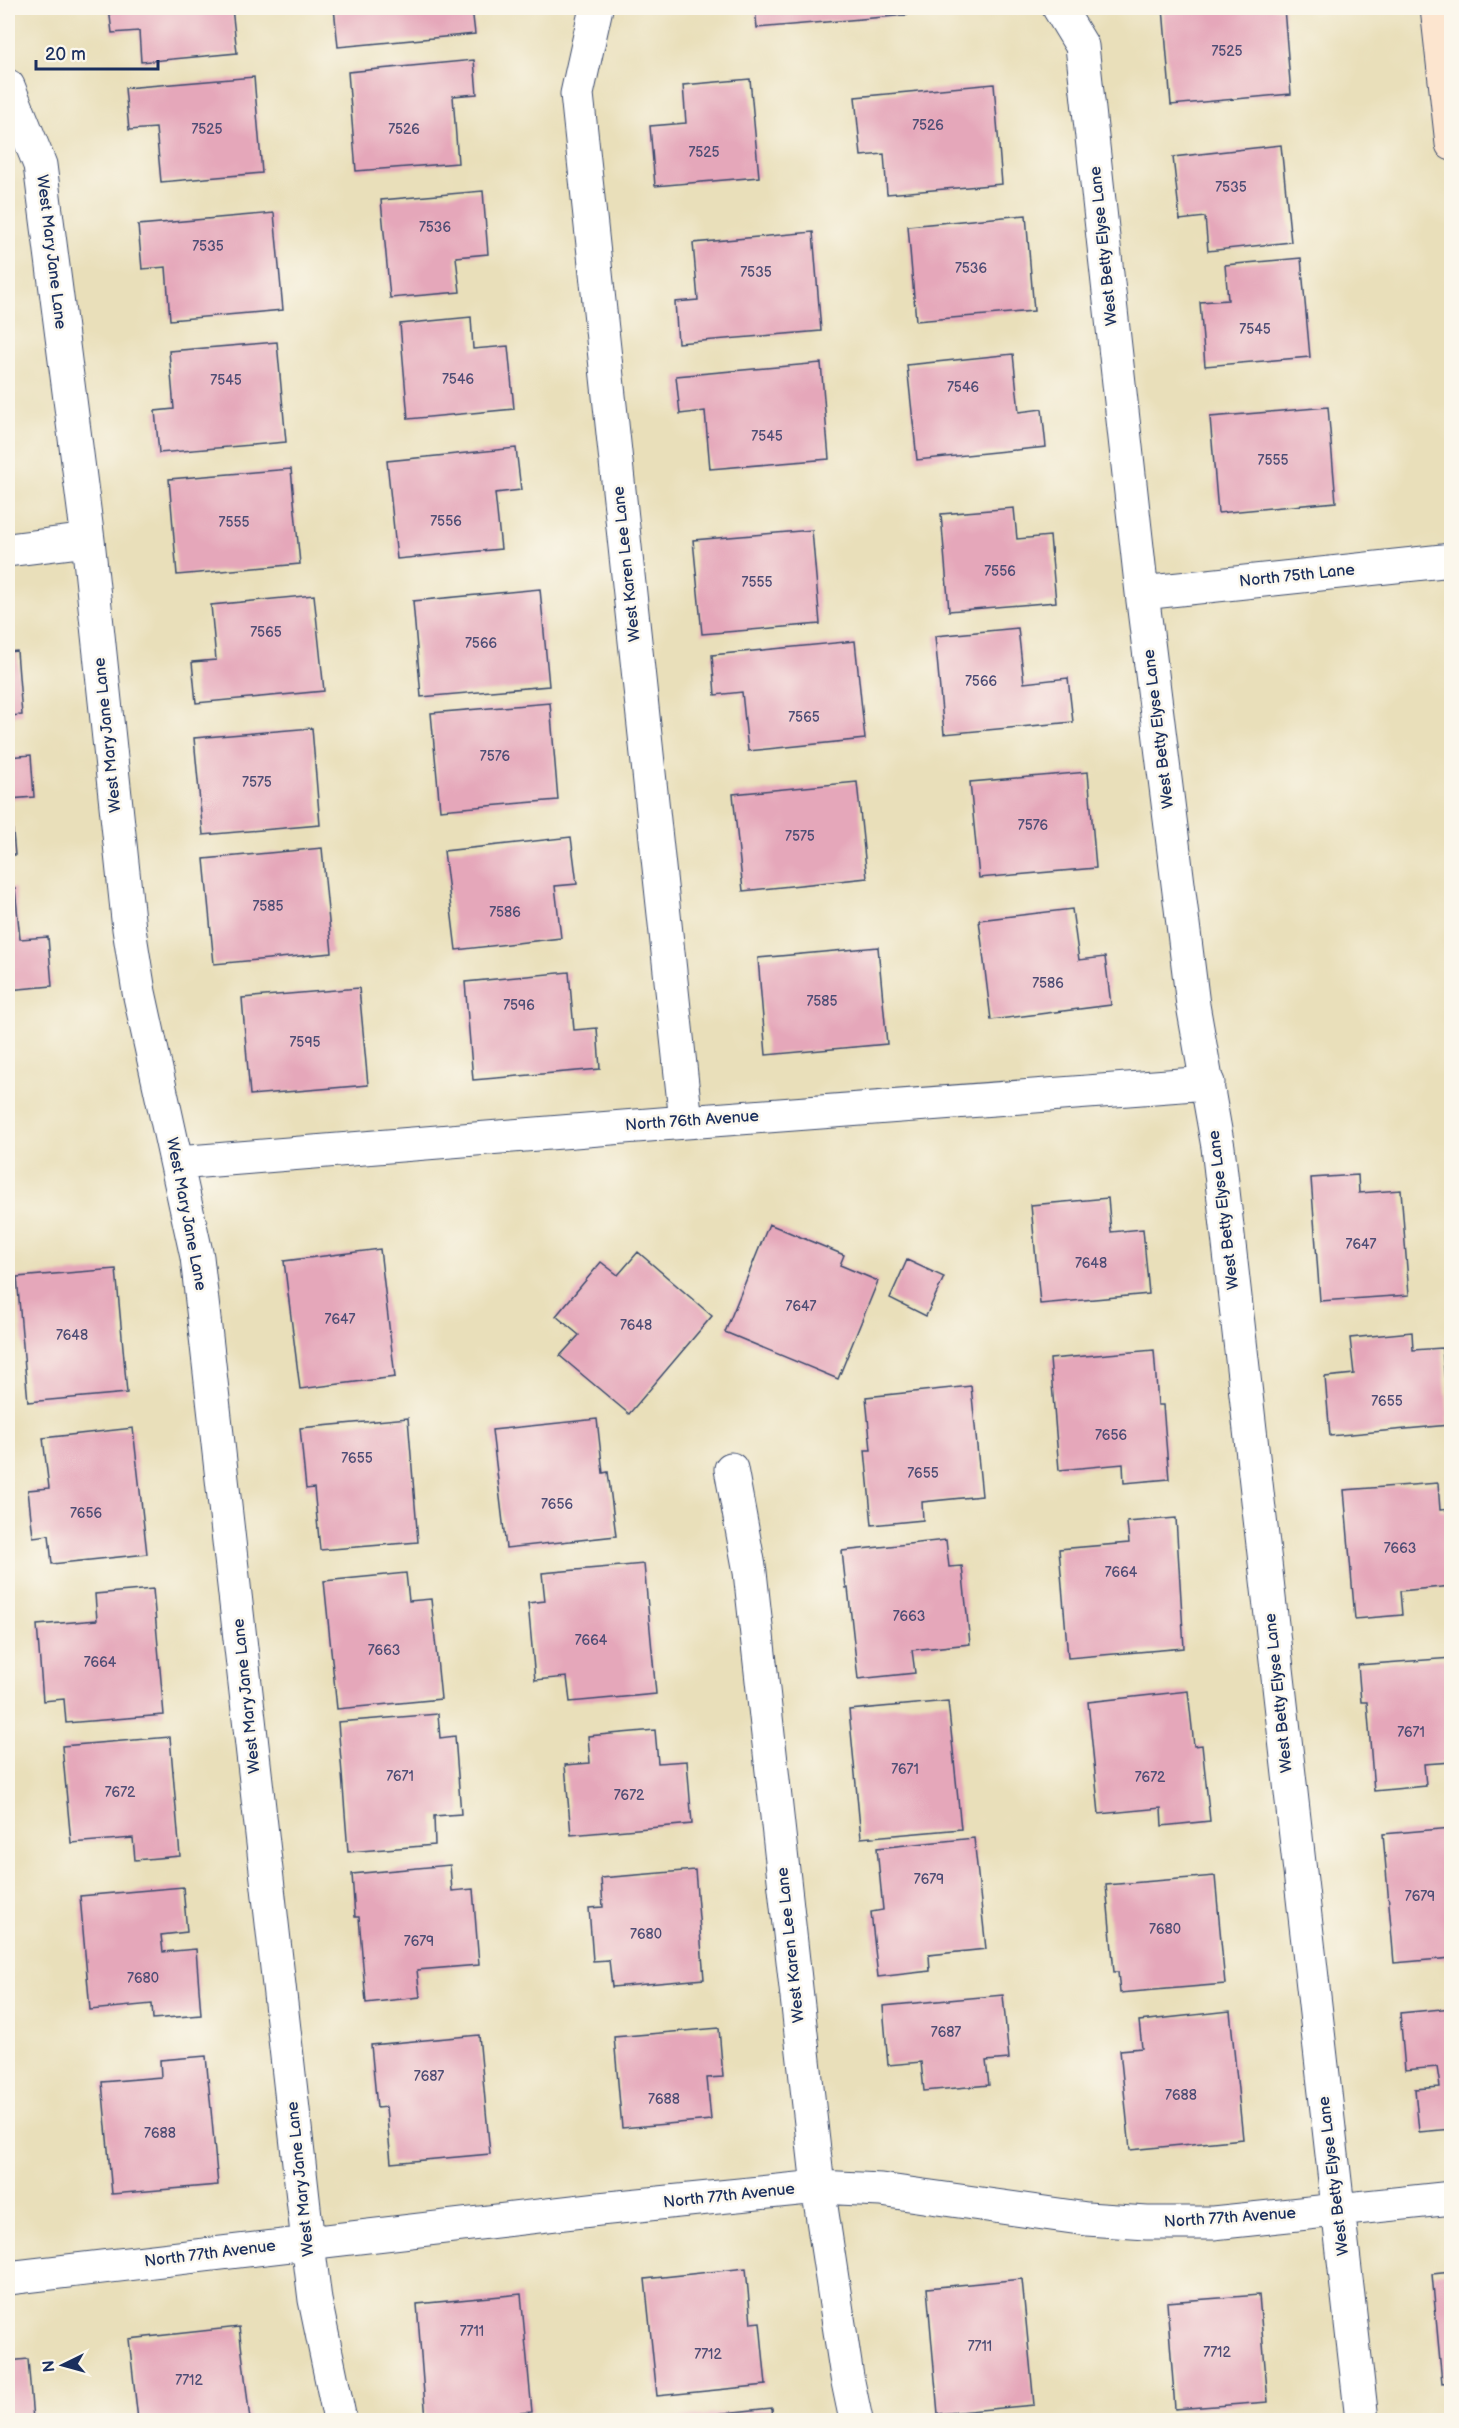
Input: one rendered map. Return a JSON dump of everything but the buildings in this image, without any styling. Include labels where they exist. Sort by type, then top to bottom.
[{"type":"street","name":"West Karen Lee Lane","points":[[596,8],[577,94],[686,1122]]},
{"type":"street","name":"West Betty Elyse Lane","points":[[1059,8],[1082,46],[1142,593],[1193,1005],[1219,1158],[1362,2421]]},
{"type":"street","points":[[1437,8],[1452,144]]},
{"type":"street","name":"West Mary Jane Lane","points":[[8,86],[40,165],[88,540],[129,929],[139,992],[197,1257],[315,2300],[340,2421]]},
{"type":"street","points":[[8,550],[88,540]]},
{"type":"street","name":"North 75th Lane","points":[[1142,593],[1452,560]]},
{"type":"street","name":"North 76th Avenue","points":[[177,1163],[1208,1083]]},
{"type":"street","name":"West Karen Lee Lane","points":[[731,1469],[750,1572],[818,2187],[847,2377],[856,2421]]},
{"type":"street","name":"North 77th Avenue","points":[[8,2277],[818,2187],[881,2190],[1087,2219],[1148,2223],[1214,2223],[1452,2198]]}]
